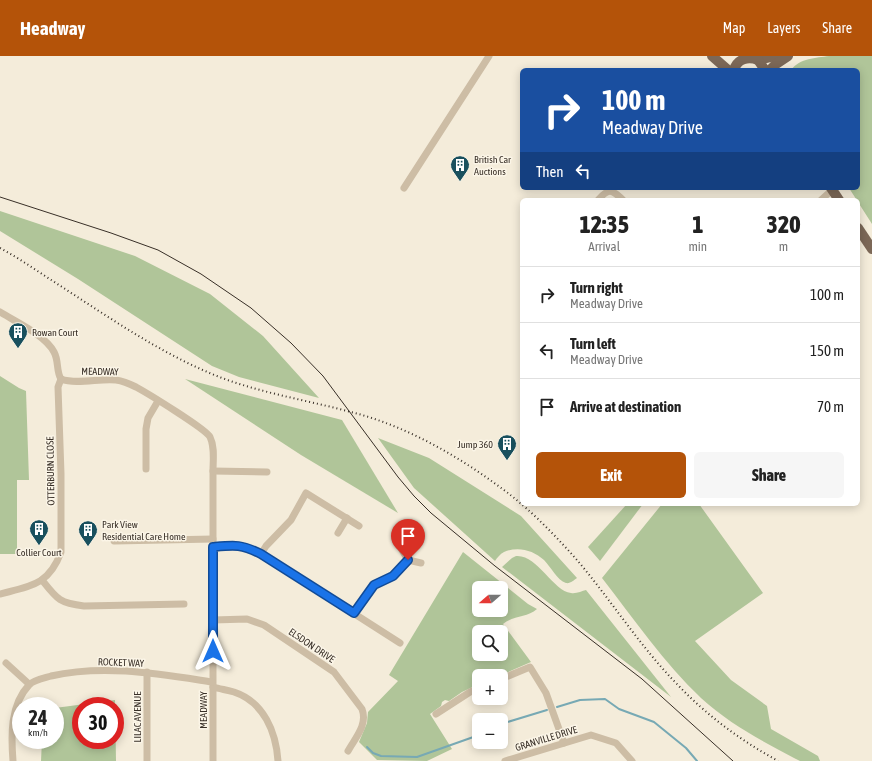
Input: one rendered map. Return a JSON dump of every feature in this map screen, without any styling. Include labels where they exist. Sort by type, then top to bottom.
[{"type":"main road","points":[[712,56],[726,68]]},
{"type":"main road","points":[[735,56],[758,60],[775,56]]},
{"type":"main road","points":[[772,68],[788,56]]},
{"type":"main road","points":[[735,68],[738,62],[746,58]]},
{"type":"main road","points":[[758,60],[764,68]]},
{"type":"main road","points":[[860,231],[872,249]]},
{"type":"street","points":[[404,188],[489,56]]},
{"type":"street","points":[[823,198],[830,190]]},
{"type":"street","points":[[600,198],[606,192],[610,191],[620,198]]},
{"type":"street","name":"OTTERBURN CLOSE","points":[[0,312],[42,339],[51,347],[57,358],[58,371],[61,378],[58,387],[61,474],[61,552],[52,571],[42,580],[35,584],[0,594]]},
{"type":"street","name":"MEADWAY","points":[[61,378],[70,381],[116,380],[126,382],[207,432],[210,437],[212,444],[213,470],[213,761]]},
{"type":"street","points":[[146,469],[146,429],[148,418],[158,401]]},
{"type":"street","points":[[213,470],[267,472]]},
{"type":"street","points":[[261,554],[266,546],[291,520],[306,493],[359,526]]},
{"type":"street","points":[[338,533],[347,518]]},
{"type":"street","points":[[114,541],[213,539]]},
{"type":"street","points":[[213,547],[240,545],[250,548],[400,643]]},
{"type":"street","points":[[402,550],[408,560],[421,563]]},
{"type":"street","points":[[354,613],[374,585],[393,576],[408,560]]},
{"type":"street","points":[[42,580],[58,599],[69,604],[84,606],[184,604]]},
{"type":"street","name":"ELSDON DRIVE","points":[[213,620],[247,619],[264,625],[334,672],[362,709],[365,719],[348,751]]},
{"type":"street","points":[[6,663],[30,684],[21,696],[16,708],[12,728],[13,761]]},
{"type":"street","points":[[508,676],[530,667],[546,693],[564,743]]},
{"type":"street","name":"ROCKET WAY","points":[[30,684],[64,673],[95,670],[147,672],[213,685],[235,692],[256,704],[270,724],[275,738],[278,761]]},
{"type":"street","name":"LILAC AVENUE","points":[[147,672],[147,761]]},
{"type":"street","points":[[436,714],[445,704],[472,691]]},
{"type":"street","name":"GRANVILLE DRIVE","points":[[505,761],[513,760],[591,735],[616,744],[632,761]]},
{"type":"green space","points":[[829,56],[872,56],[872,224],[860,205],[860,198],[855,198],[850,190],[860,190],[860,68],[793,68],[799,63],[814,58]]},
{"type":"green space","points":[[0,211],[135,256],[210,294],[263,336],[319,398],[239,377],[212,366],[78,279],[0,231]]},
{"type":"green space","points":[[0,376],[26,391],[29,480],[17,480],[17,554],[0,554]]},
{"type":"green space","points":[[185,379],[342,420],[398,513],[301,455]]},
{"type":"green space","points":[[378,438],[429,458],[521,516],[577,578],[572,582],[566,583],[557,576],[544,560],[530,551],[520,549],[509,550],[500,555],[495,561],[414,488]]},
{"type":"green space","points":[[625,506],[641,506],[600,561],[588,547]]},
{"type":"green space","points":[[660,506],[700,506],[763,593],[695,641],[731,680],[767,706],[771,729],[818,756],[820,761],[800,761],[746,731],[722,716],[711,707],[674,670],[602,578]]},
{"type":"green space","points":[[463,552],[499,581],[472,581],[472,617],[508,617],[508,588],[528,604],[537,609],[529,614],[507,621],[503,624],[504,625],[472,625],[472,661],[508,661],[508,631],[531,662],[508,672],[508,669],[472,669],[472,687],[449,701],[445,700],[442,702],[441,706],[430,714],[452,749],[427,761],[377,760],[359,742],[367,723],[368,712],[398,681],[389,675]]},
{"type":"green space","points":[[516,556],[524,557],[538,566],[564,591],[577,593],[586,590],[671,697],[502,567]]},
{"type":"green space","points":[[72,706],[72,749],[116,749],[116,761],[41,761],[42,749],[64,749],[64,707]]},
{"type":"waterway","points":[[557,707],[580,700],[605,699],[619,709],[654,722],[686,748],[697,761]]},
{"type":"waterway","points":[[508,722],[547,710]]},
{"type":"waterway","points":[[367,747],[373,753],[381,756],[417,757],[472,737]]},
{"type":"tram line","points":[[0,197],[158,250],[201,274],[251,308],[291,343],[323,376],[398,477],[431,513],[495,566],[642,679],[733,761]]},
{"type":"railway","points":[[0,248],[143,339],[184,361],[224,379],[262,391],[362,415],[415,435],[465,463],[520,503]]},
{"type":"railway","points":[[523,506],[559,540],[577,560],[637,638],[687,695],[737,736],[778,761]]},
{"type":"place","name":"British Car Auctions","points":[[460,182]]},
{"type":"place","name":"Rowan Court","points":[[18,349]]},
{"type":"place","name":"Jump 360","points":[[507,461]]},
{"type":"place","name":"Collier Court","points":[[39,546]]},
{"type":"place","name":"Park View Residential Care Home","points":[[88,547]]},
{"type":"route","points":[[213,651],[213,547],[240,545],[250,548],[354,613],[374,585],[393,576],[408,560]]}]
